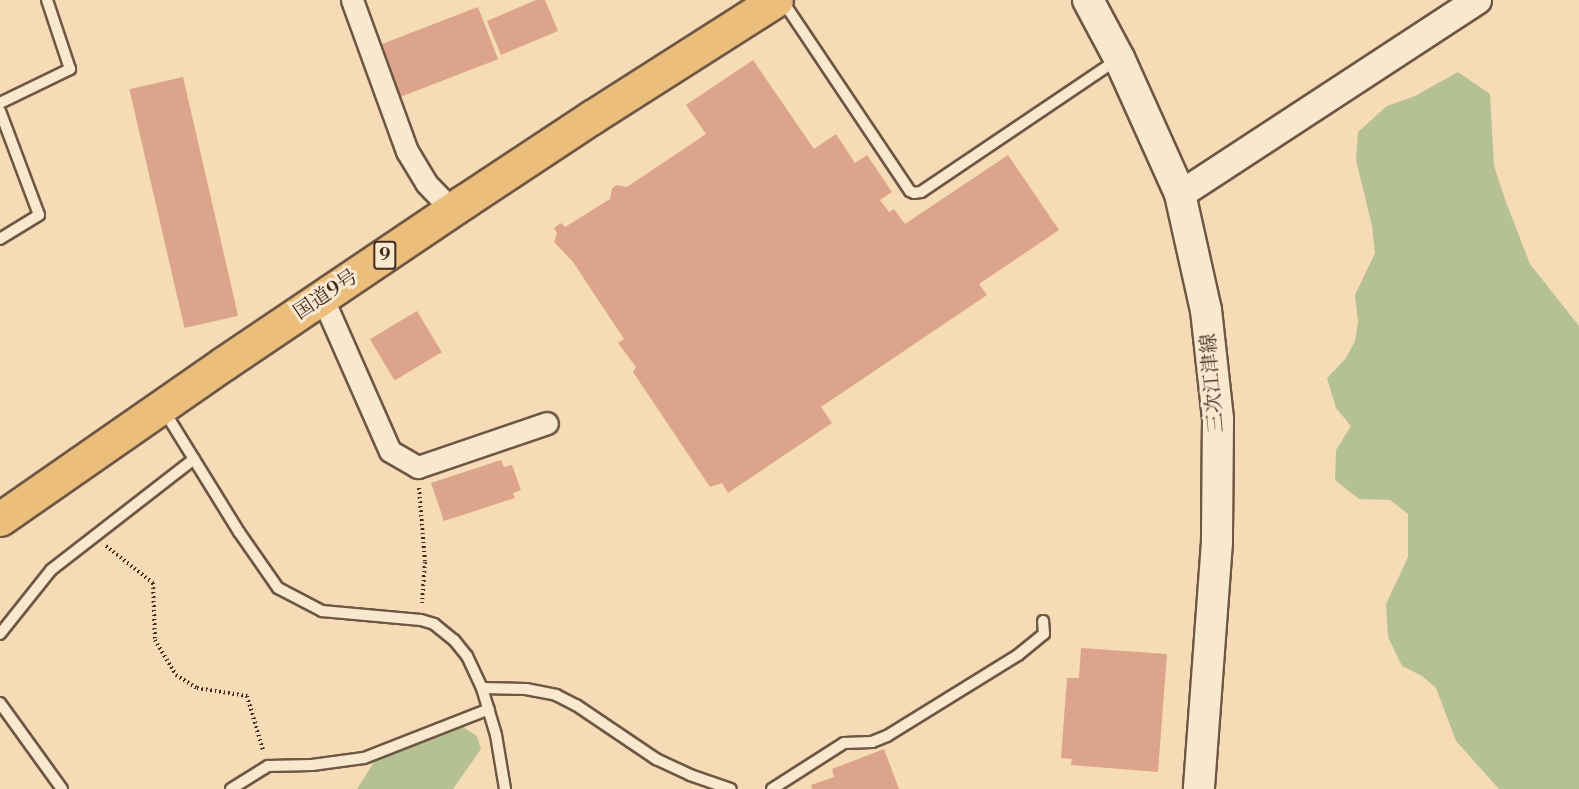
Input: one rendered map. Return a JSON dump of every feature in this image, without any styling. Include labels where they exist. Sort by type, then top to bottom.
[{"type":"highway","name":"国道9号","points":[[0,519],[452,210],[592,117],[776,0]]},
{"type":"main road","name":"三次江津線","points":[[1088,0],[1119,58],[1180,194],[1206,310],[1218,419],[1217,542],[1199,789]]},
{"type":"street","points":[[352,0],[407,151],[426,183],[452,210]]},
{"type":"street","points":[[1180,194],[1477,0]]},
{"type":"street","points":[[322,297],[390,451],[418,466],[547,423]]},
{"type":"lane","points":[[0,239],[39,215],[0,111],[70,69],[47,0]]},
{"type":"lane","points":[[782,0],[910,191],[914,193],[921,192],[1119,58]]},
{"type":"lane","points":[[162,407],[278,588],[322,611],[421,620],[434,624],[454,640],[467,656],[482,688],[499,750],[504,789]]},
{"type":"lane","points":[[0,634],[51,570],[194,459]]},
{"type":"lane","points":[[772,789],[844,743],[879,740],[1018,655],[1044,634],[1043,621]]},
{"type":"lane","points":[[482,688],[526,689],[556,695],[576,705],[656,759],[690,776],[731,789]]},
{"type":"lane","points":[[0,703],[62,789]]},
{"type":"lane","points":[[231,789],[268,766],[312,765],[364,758],[489,709]]},
{"type":"path","points":[[418,466],[424,562],[421,620]]},
{"type":"path","points":[[93,537],[153,583],[155,640],[176,675],[197,688],[247,696],[268,766]]},
{"type":"green space","points":[[1458,72],[1490,94],[1494,166],[1506,202],[1530,264],[1579,326],[1579,789],[1499,789],[1456,741],[1436,688],[1422,676],[1402,666],[1388,637],[1386,604],[1408,557],[1408,514],[1390,500],[1359,499],[1335,480],[1336,450],[1351,426],[1336,408],[1327,378],[1346,358],[1355,341],[1358,322],[1355,295],[1375,253],[1372,226],[1356,160],[1358,132],[1387,106],[1415,96]]},
{"type":"green space","points":[[460,725],[477,736],[481,749],[453,789],[357,789],[376,759]]},
{"type":"building","points":[[536,0],[545,0],[558,31],[501,55],[487,21]]},
{"type":"building","points":[[478,7],[498,59],[400,97],[380,45]]},
{"type":"building","points":[[753,60],[814,149],[836,134],[855,163],[867,155],[892,192],[880,200],[889,212],[894,209],[905,224],[1008,155],[1059,230],[979,284],[987,295],[821,407],[832,423],[728,493],[722,483],[710,487],[633,372],[636,367],[618,343],[624,339],[573,262],[554,242],[557,233],[554,228],[561,223],[565,227],[570,224],[610,199],[612,189],[616,185],[627,187],[706,134],[686,105]]},
{"type":"building","points":[[183,77],[238,316],[185,328],[129,89]]},
{"type":"building","points":[[417,311],[442,352],[395,380],[370,339]]},
{"type":"building","points":[[501,460],[504,467],[512,465],[521,490],[513,493],[515,498],[444,521],[431,483]]},
{"type":"building","points":[[1081,648],[1167,654],[1158,772],[1071,765],[1072,759],[1061,758],[1067,678],[1079,678]]},
{"type":"building","points":[[884,749],[899,789],[812,789],[811,785],[834,777],[832,769]]}]
